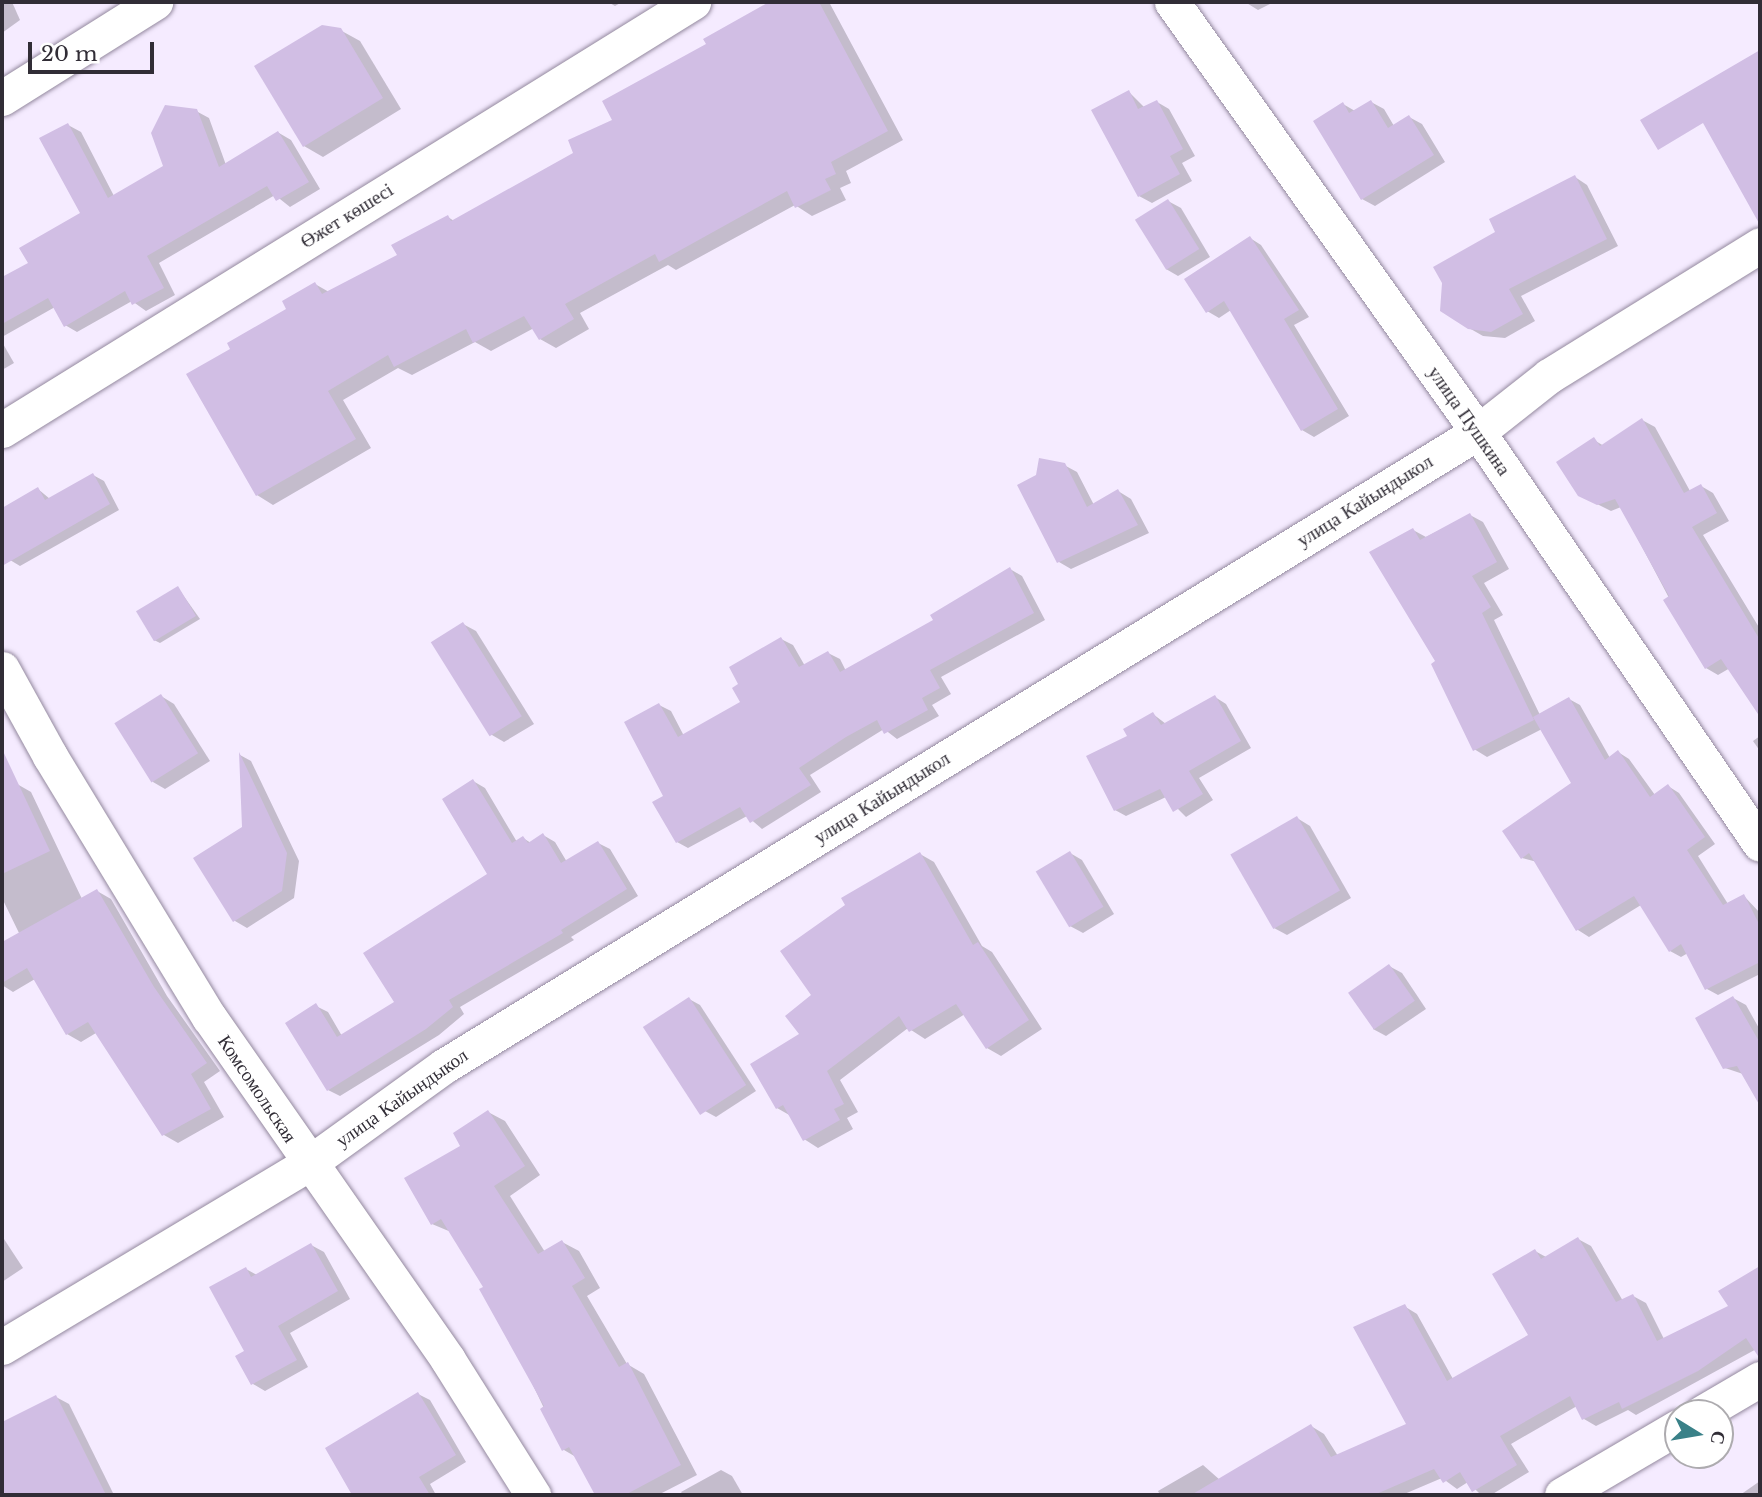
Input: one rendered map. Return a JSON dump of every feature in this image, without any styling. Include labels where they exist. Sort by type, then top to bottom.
[{"type":"street","points":[[2,98],[155,2]]},
{"type":"street","name":"Өжет көшесі","points":[[2,429],[693,2]]},
{"type":"street","name":"улица Пушкина","points":[[1172,2],[1478,432],[1760,844]]},
{"type":"street","name":"улица Кайындыкол","points":[[2,1347],[308,1164],[444,1066],[1478,432],[1549,376],[1760,245]]},
{"type":"street","name":"Комсомольская","points":[[2,668],[50,756],[209,1017],[308,1164],[449,1360],[533,1495]]},
{"type":"street","points":[[1726,1399],[1760,1379]]},
{"type":"street","points":[[1562,1495],[1664,1435]]},
{"type":"building","points":[[769,2],[819,2],[888,131],[831,162],[836,174],[825,179],[831,190],[795,208],[787,191],[659,262],[655,254],[565,304],[574,319],[539,340],[524,316],[473,343],[466,329],[394,367],[388,355],[328,391],[356,439],[256,496],[186,374],[230,349],[227,343],[286,309],[282,301],[315,282],[322,294],[397,255],[391,245],[448,215],[451,221],[573,153],[568,140],[612,120],[602,101],[706,44],[703,39]]},
{"type":"building","points":[[322,25],[341,28],[383,98],[303,147],[254,66]]},
{"type":"building","points":[[1760,50],[1760,225],[1703,123],[1658,150],[1640,120]]},
{"type":"building","points":[[1129,90],[1138,109],[1157,100],[1183,149],[1170,156],[1180,174],[1138,197],[1091,110]]},
{"type":"building","points":[[1371,100],[1388,128],[1409,115],[1434,155],[1361,200],[1313,121],[1343,102],[1349,113]]},
{"type":"building","points":[[165,105],[197,109],[219,167],[278,131],[309,182],[276,201],[267,186],[147,256],[164,288],[132,305],[125,291],[64,327],[48,298],[2,324],[2,277],[28,263],[19,248],[80,213],[39,138],[68,123],[108,198],[163,166],[151,133]]},
{"type":"building","points":[[1575,175],[1607,239],[1509,289],[1523,314],[1491,332],[1468,329],[1440,311],[1442,283],[1433,267],[1495,232],[1489,219]]},
{"type":"building","points":[[1168,199],[1199,249],[1166,270],[1135,220]]},
{"type":"building","points":[[1250,236],[1299,310],[1284,319],[1338,409],[1301,431],[1224,301],[1206,313],[1184,279]]},
{"type":"building","points":[[1642,418],[1684,493],[1701,484],[1717,513],[1692,527],[1760,640],[1760,717],[1721,659],[1705,669],[1663,600],[1669,596],[1615,499],[1597,505],[1578,496],[1556,462],[1594,437],[1600,446]]},
{"type":"building","points":[[1039,458],[1065,463],[1087,507],[1118,489],[1138,525],[1057,563],[1017,485],[1036,475]]},
{"type":"building","points":[[93,473],[110,504],[2,566],[2,508],[38,487],[45,500]]},
{"type":"building","points":[[1470,513],[1497,562],[1472,576],[1491,607],[1482,613],[1534,720],[1473,751],[1431,664],[1435,661],[1369,552],[1413,528],[1420,540]]},
{"type":"building","points":[[1010,567],[1034,613],[930,670],[940,688],[922,698],[928,710],[884,734],[877,720],[846,737],[799,768],[811,785],[750,823],[740,807],[676,843],[652,802],[663,796],[624,722],[659,703],[678,737],[740,702],[732,688],[738,684],[729,667],[781,637],[799,667],[828,651],[840,672],[933,620],[930,615]]},
{"type":"building","points":[[178,586],[196,616],[154,641],[136,611]]},
{"type":"building","points":[[463,622],[522,716],[490,736],[431,642]]},
{"type":"building","points":[[161,694],[198,753],[151,783],[114,723]]},
{"type":"building","points":[[1215,695],[1241,741],[1189,771],[1203,794],[1173,812],[1160,789],[1114,811],[1086,756],[1127,736],[1123,729],[1153,712],[1161,725]]},
{"type":"building","points":[[1569,697],[1605,760],[1618,750],[1650,797],[1668,784],[1705,837],[1687,850],[1723,905],[1744,894],[1760,926],[1760,962],[1705,990],[1681,944],[1669,952],[1634,896],[1576,931],[1529,853],[1521,859],[1502,831],[1571,783],[1533,717]]},
{"type":"building","points":[[2,749],[50,851],[2,874]]},
{"type":"building","points":[[239,752],[287,853],[282,891],[233,922],[193,858],[242,827]]},
{"type":"building","points":[[473,779],[512,843],[523,836],[528,843],[543,833],[561,863],[598,841],[627,889],[561,930],[563,933],[449,1000],[453,1007],[426,1029],[327,1091],[285,1023],[316,1003],[337,1037],[394,1002],[363,953],[487,874],[442,799]]},
{"type":"building","points":[[1297,816],[1340,890],[1273,929],[1230,855]]},
{"type":"building","points":[[1070,851],[1103,907],[1069,927],[1036,872]]},
{"type":"building","points":[[920,852],[973,945],[978,942],[1029,1020],[986,1049],[956,1004],[909,1032],[899,1016],[827,1071],[844,1104],[834,1109],[840,1120],[803,1141],[783,1105],[776,1109],[750,1064],[799,1034],[785,1016],[811,995],[780,951],[845,905],[841,898]]},
{"type":"building","points":[[97,889],[154,987],[207,1063],[191,1074],[211,1109],[162,1136],[88,1022],[66,1035],[27,968],[2,983],[2,942]]},
{"type":"building","points":[[1389,964],[1415,1001],[1374,1030],[1348,993]]},
{"type":"building","points":[[1733,996],[1760,1043],[1760,1106],[1737,1066],[1723,1069],[1695,1018]]},
{"type":"building","points":[[689,997],[746,1085],[700,1115],[643,1027]]},
{"type":"building","points":[[488,1110],[525,1166],[494,1186],[538,1254],[562,1240],[585,1278],[572,1286],[619,1367],[628,1362],[681,1465],[625,1495],[595,1495],[569,1447],[562,1451],[540,1409],[544,1406],[479,1289],[483,1287],[441,1219],[431,1225],[404,1178],[460,1146],[453,1133]]},
{"type":"building","points":[[1578,1237],[1616,1302],[1633,1294],[1657,1341],[1728,1306],[1718,1291],[1760,1266],[1760,1359],[1746,1338],[1698,1371],[1622,1409],[1619,1402],[1582,1420],[1570,1396],[1500,1436],[1517,1465],[1472,1492],[1460,1472],[1443,1483],[1434,1469],[1374,1495],[1191,1495],[1311,1424],[1331,1457],[1406,1424],[1353,1327],[1405,1304],[1447,1381],[1528,1335],[1492,1274],[1535,1249],[1541,1259]]},
{"type":"building","points":[[311,1243],[338,1291],[278,1326],[297,1360],[251,1385],[235,1356],[244,1351],[209,1287],[246,1267],[251,1277]]},
{"type":"building","points":[[418,1392],[456,1455],[419,1477],[430,1495],[352,1495],[325,1448]]},
{"type":"building","points":[[56,1395],[106,1495],[2,1495],[2,1422]]}]
